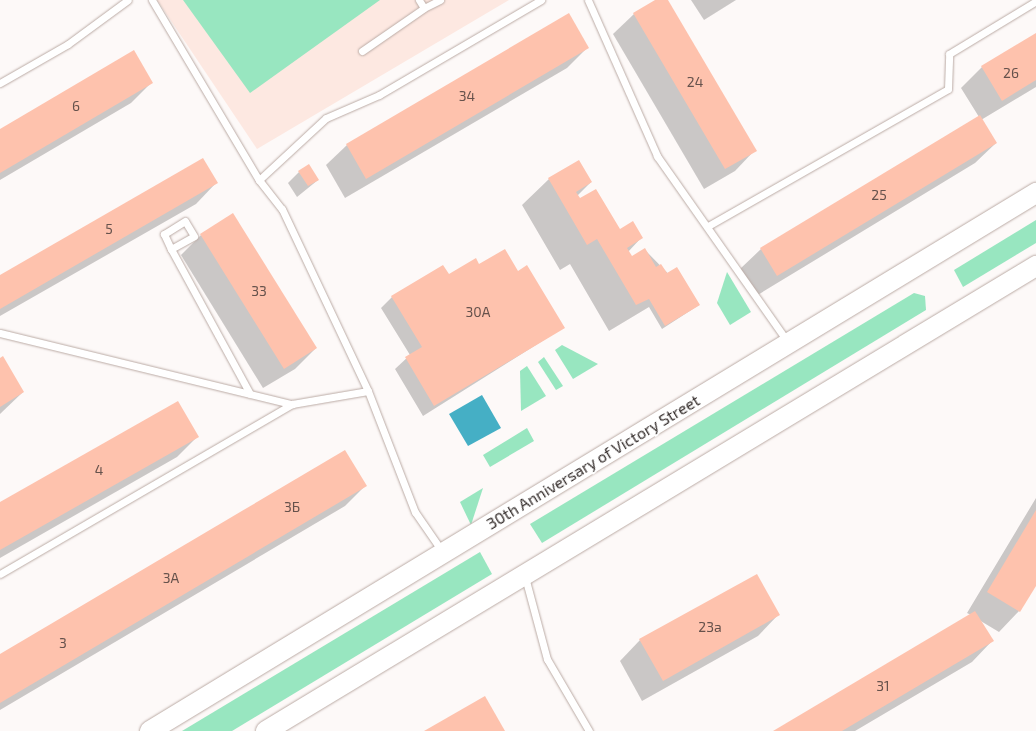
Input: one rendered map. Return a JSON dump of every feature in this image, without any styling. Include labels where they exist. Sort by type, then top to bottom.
[{"type":"street","name":"30th Anniversary of Victory Street","points":[[150,731],[1036,193]]},
{"type":"street","points":[[266,731],[1036,266]]},
{"type":"lane","points":[[0,83],[68,44],[128,0]]},
{"type":"lane","points":[[152,0],[259,180],[282,209],[368,391],[415,512],[444,553]]},
{"type":"lane","points":[[419,0],[424,8]]},
{"type":"lane","points":[[362,51],[424,8],[440,0]]},
{"type":"lane","points":[[259,180],[326,118],[379,95],[541,0]]},
{"type":"lane","points":[[588,0],[657,156],[708,226],[788,344]]},
{"type":"lane","points":[[708,226],[948,89],[949,54],[1036,1]]},
{"type":"lane","points":[[172,248],[250,394]]},
{"type":"lane","points":[[0,333],[292,404]]},
{"type":"lane","points":[[0,574],[292,404],[368,391]]},
{"type":"lane","points":[[525,575],[547,659],[589,731]]},
{"type":"shaded area","points":[[157,0],[509,0],[257,149]]},
{"type":"green space","points":[[183,0],[380,0],[250,93]]},
{"type":"green space","points":[[1036,220],[1036,243],[963,287],[954,270]]},
{"type":"green space","points":[[727,272],[751,312],[730,325],[717,303]]},
{"type":"green space","points":[[914,293],[925,296],[926,310],[542,543],[530,524]]},
{"type":"green space","points":[[562,345],[598,364],[573,379],[555,350]]},
{"type":"green space","points":[[544,357],[563,386],[556,390],[538,362]]},
{"type":"green space","points":[[527,366],[546,396],[521,411],[520,371]]},
{"type":"green space","points":[[527,428],[534,441],[490,467],[483,455]]},
{"type":"green space","points":[[483,488],[471,525],[460,502]]},
{"type":"green space","points":[[480,552],[492,574],[232,731],[182,731]]},
{"type":"water","points":[[482,395],[501,428],[468,446],[449,414]]},
{"type":"building","points":[[655,0],[668,0],[757,151],[725,169],[633,13]]},
{"type":"building","points":[[569,13],[589,48],[366,179],[346,144]]},
{"type":"building","points":[[1036,33],[1036,80],[1002,101],[981,66]]},
{"type":"building","points":[[134,50],[153,83],[0,173],[0,129]]},
{"type":"building","points":[[980,115],[997,143],[777,276],[760,248]]},
{"type":"building","points":[[203,158],[218,183],[0,309],[0,275]]},
{"type":"building","points":[[579,160],[592,182],[576,192],[580,198],[596,189],[620,229],[633,221],[643,238],[627,248],[632,256],[645,248],[656,267],[661,264],[667,273],[677,267],[700,305],[665,326],[649,299],[636,305],[597,239],[587,245],[548,178]]},
{"type":"building","points":[[309,164],[319,180],[308,186],[298,171]]},
{"type":"building","points":[[233,213],[317,348],[284,369],[200,234]]},
{"type":"building","points":[[505,249],[518,271],[527,265],[565,328],[434,406],[405,357],[422,347],[391,296],[443,265],[449,274],[476,258],[479,264]]},
{"type":"building","points":[[3,356],[24,392],[0,407],[0,358]]},
{"type":"building","points":[[178,401],[199,437],[0,550],[0,502]]},
{"type":"building","points":[[345,450],[367,486],[0,703],[0,654]]},
{"type":"building","points":[[1036,510],[1036,586],[1020,612],[987,592]]},
{"type":"building","points":[[757,574],[780,615],[663,681],[639,639]]},
{"type":"building","points":[[975,611],[994,641],[842,731],[773,731]]},
{"type":"building","points":[[485,696],[505,731],[424,731]]}]
